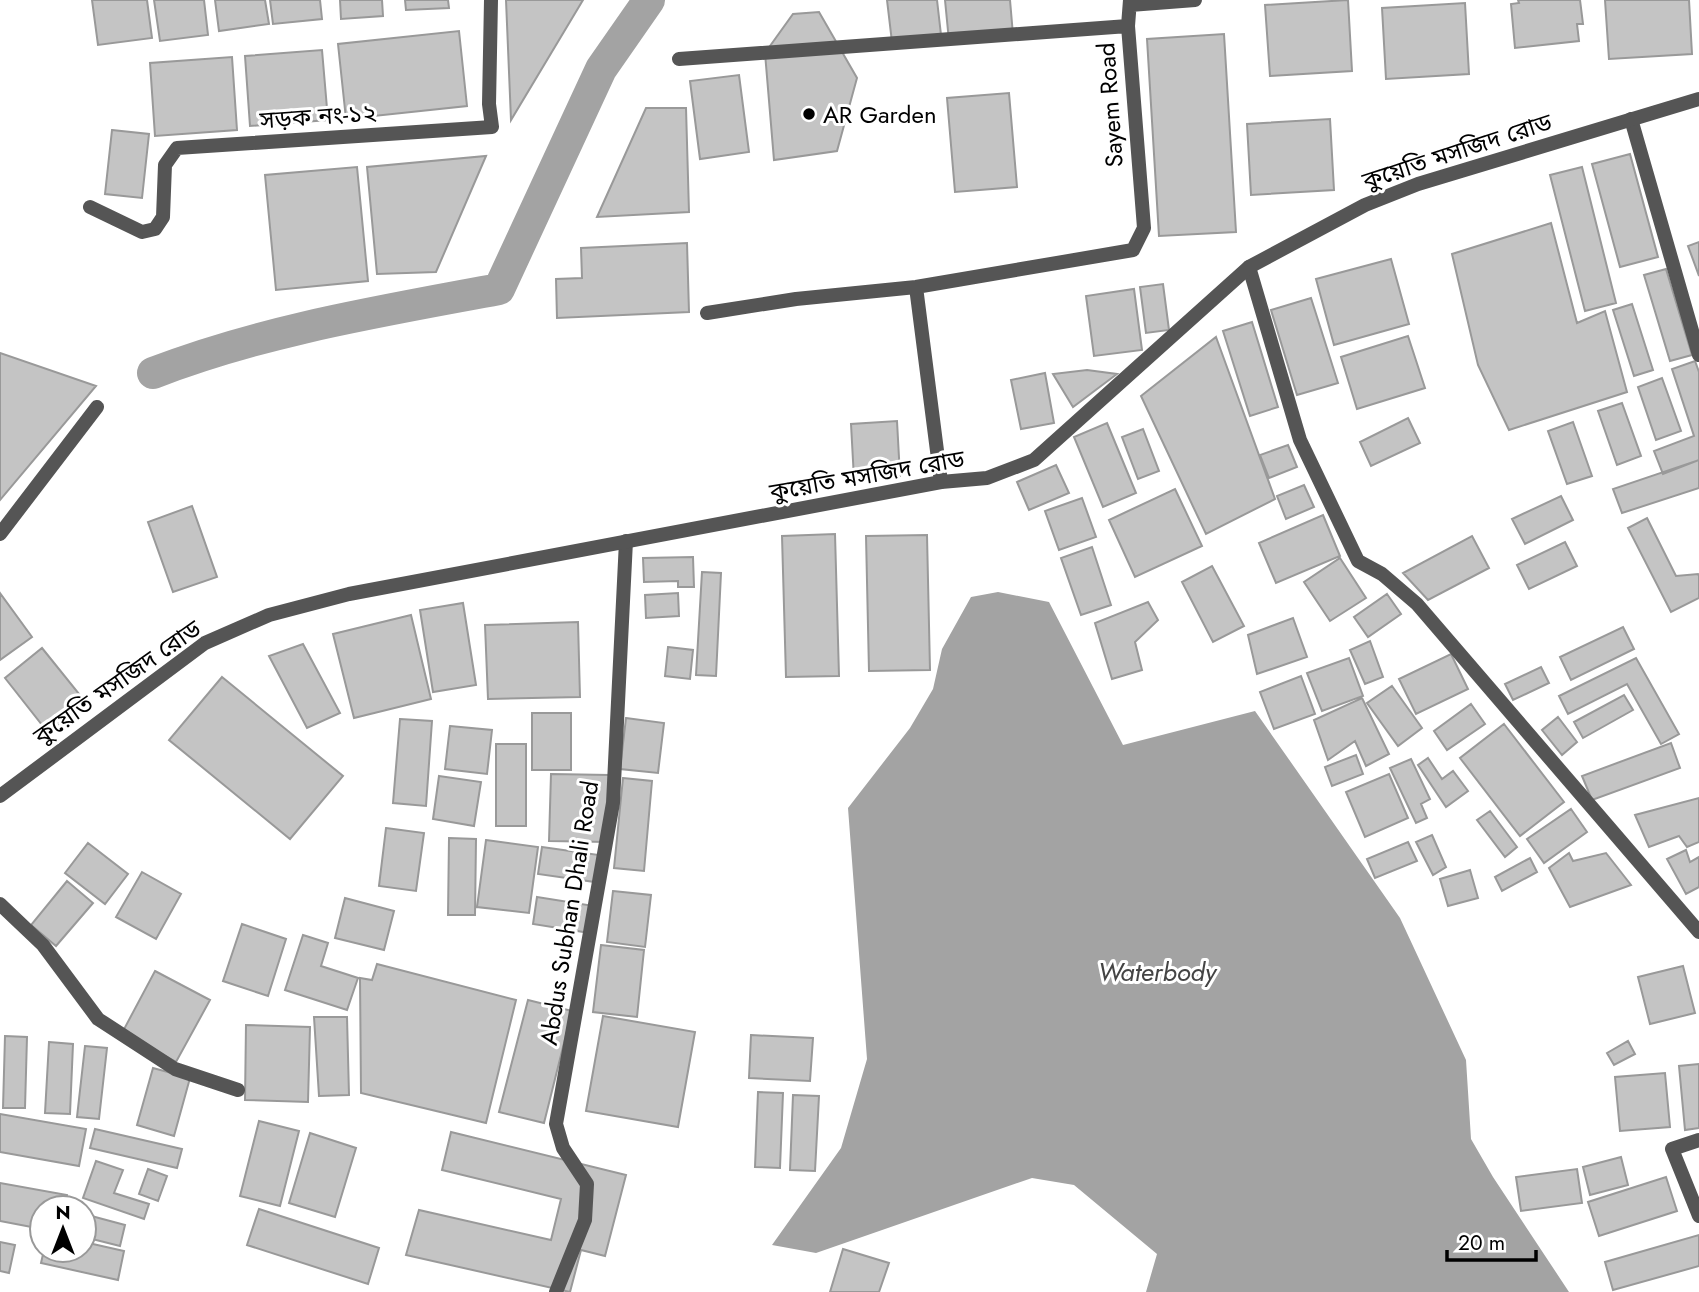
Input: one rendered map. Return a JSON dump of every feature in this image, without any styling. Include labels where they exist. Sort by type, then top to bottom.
[{"type":"street","name":"সড়ক নং-১২","points":[[90,207],[142,232],[155,229],[163,217],[166,165],[177,148],[492,127],[489,104],[491,0]]},
{"type":"street","points":[[1130,2],[1195,0]]},
{"type":"street","name":"Sayem Road","points":[[916,287],[1133,250],[1144,228],[1140,207],[1128,26],[1130,2]]},
{"type":"street","points":[[679,59],[1128,26]]},
{"type":"street","name":"কুয়েতি মসজিদ রোড","points":[[0,796],[205,643],[269,615],[349,594],[626,541],[941,482],[987,478],[1034,460],[1249,267],[1365,205],[1418,184],[1699,99]]},
{"type":"street","points":[[1631,119],[1699,355]]},
{"type":"street","points":[[1249,267],[1300,440],[1358,561],[1382,574],[1417,604],[1699,932]]},
{"type":"street","points":[[707,313],[796,299],[916,287],[941,482]]},
{"type":"street","points":[[0,534],[97,407]]},
{"type":"street","name":"Abdus Subhan Dhali Road","points":[[556,1292],[585,1220],[587,1184],[563,1149],[556,1124],[613,803],[626,541]]},
{"type":"street","points":[[0,904],[43,945],[98,1019],[175,1069],[238,1090]]},
{"type":"street","points":[[1699,1140],[1672,1149],[1699,1216]]},
{"type":"water","name":"Waterbody","points":[[998,592],[1049,602],[1123,745],[1255,711],[1400,918],[1466,1060],[1471,1139],[1569,1292],[1146,1292],[1157,1254],[1074,1185],[1032,1178],[816,1253],[772,1245],[841,1148],[867,1059],[848,808],[910,728],[933,689],[942,649],[971,597]]},
{"type":"building","points":[[92,0],[147,0],[152,38],[98,45]]},
{"type":"building","points":[[154,0],[204,0],[208,35],[160,41]]},
{"type":"building","points":[[215,0],[265,0],[269,24],[219,31]]},
{"type":"building","points":[[270,0],[320,0],[322,19],[273,24]]},
{"type":"building","points":[[340,0],[382,0],[383,16],[341,19]]},
{"type":"building","points":[[405,0],[448,0],[449,8],[406,10]]},
{"type":"building","points":[[506,0],[583,0],[511,120]]},
{"type":"building","points":[[887,0],[937,0],[941,35],[892,42]]},
{"type":"building","points":[[945,0],[1010,0],[1013,35],[949,41]]},
{"type":"building","points":[[1348,0],[1352,71],[1270,76],[1265,5]]},
{"type":"building","points":[[1518,0],[1580,0],[1583,24],[1577,24],[1579,41],[1515,48],[1511,4],[1519,3]]},
{"type":"building","points":[[1605,0],[1689,0],[1692,54],[1609,59]]},
{"type":"building","points":[[1465,3],[1469,74],[1386,79],[1382,8]]},
{"type":"building","name":"AR Garden","points":[[819,12],[857,78],[837,151],[774,160],[765,53],[793,14]]},
{"type":"building","points":[[459,31],[467,106],[346,119],[338,44]]},
{"type":"building","points":[[1224,34],[1236,232],[1159,236],[1147,39]]},
{"type":"building","points":[[322,50],[328,120],[250,126],[245,56]]},
{"type":"building","points":[[232,57],[237,130],[155,136],[150,63]]},
{"type":"building","points":[[739,75],[749,152],[700,159],[690,81]]},
{"type":"building","points":[[1009,93],[1017,187],[955,192],[947,98]]},
{"type":"building","points":[[646,108],[686,108],[689,212],[597,217]]},
{"type":"building","points":[[1330,119],[1334,190],[1251,195],[1247,124]]},
{"type":"building","points":[[112,130],[149,134],[142,198],[105,194]]},
{"type":"building","points":[[1630,154],[1658,257],[1620,267],[1592,164]]},
{"type":"building","points":[[486,156],[436,272],[377,274],[367,167]]},
{"type":"building","points":[[357,167],[368,281],[276,290],[265,175]]},
{"type":"building","points":[[1582,167],[1616,303],[1585,311],[1550,175]]},
{"type":"building","points":[[1551,223],[1577,323],[1605,311],[1627,392],[1509,430],[1478,365],[1452,254]]},
{"type":"building","points":[[1699,242],[1699,276],[1688,246]]},
{"type":"building","points":[[687,243],[689,312],[557,318],[556,279],[582,278],[581,248]]},
{"type":"building","points":[[1391,259],[1409,324],[1334,345],[1316,279]]},
{"type":"building","points":[[1666,269],[1692,355],[1670,361],[1644,275]]},
{"type":"building","points":[[1163,284],[1169,330],[1146,333],[1140,287]]},
{"type":"building","points":[[1134,289],[1142,350],[1094,356],[1086,296]]},
{"type":"building","points":[[1311,298],[1338,383],[1297,395],[1271,310]]},
{"type":"building","points":[[1632,304],[1653,370],[1634,376],[1613,310]]},
{"type":"building","points":[[1252,322],[1278,407],[1250,416],[1223,331]]},
{"type":"building","points":[[1408,336],[1425,388],[1357,409],[1341,357]]},
{"type":"building","points":[[1216,337],[1275,499],[1206,534],[1141,396]]},
{"type":"building","points":[[0,353],[96,386],[0,500]]},
{"type":"building","points":[[1695,361],[1699,372],[1699,460],[1663,474],[1654,451],[1694,436],[1672,369]]},
{"type":"building","points":[[1087,370],[1117,374],[1073,407],[1053,374]]},
{"type":"building","points":[[1045,373],[1054,423],[1021,429],[1011,380]]},
{"type":"building","points":[[1662,378],[1681,431],[1656,440],[1638,387]]},
{"type":"building","points":[[1622,403],[1641,456],[1617,465],[1598,411]]},
{"type":"building","points":[[1408,418],[1420,443],[1371,466],[1360,442]]},
{"type":"building","points":[[897,421],[900,476],[854,479],[851,424]]},
{"type":"building","points":[[1573,422],[1592,476],[1567,484],[1548,431]]},
{"type":"building","points":[[1107,423],[1136,493],[1103,507],[1074,437]]},
{"type":"building","points":[[1143,429],[1159,471],[1138,479],[1122,437]]},
{"type":"building","points":[[1288,445],[1297,467],[1269,478],[1260,455]]},
{"type":"building","points":[[1699,460],[1699,488],[1622,513],[1613,489]]},
{"type":"building","points":[[1056,465],[1069,493],[1029,510],[1017,482]]},
{"type":"building","points":[[1304,485],[1314,507],[1286,519],[1277,496]]},
{"type":"building","points":[[1175,489],[1202,546],[1135,577],[1109,520]]},
{"type":"building","points":[[1561,496],[1573,520],[1525,544],[1512,519]]},
{"type":"building","points":[[1082,498],[1096,537],[1059,550],[1045,511]]},
{"type":"building","points":[[192,506],[217,577],[173,592],[148,522]]},
{"type":"building","points":[[1323,515],[1340,556],[1276,583],[1259,543]]},
{"type":"building","points":[[1647,518],[1676,576],[1699,576],[1699,598],[1671,612],[1628,528]]},
{"type":"building","points":[[835,534],[839,676],[786,677],[782,536]]},
{"type":"building","points":[[927,535],[930,670],[869,671],[866,536]]},
{"type":"building","points":[[1472,536],[1489,568],[1428,600],[1403,573]]},
{"type":"building","points":[[1565,542],[1577,566],[1529,589],[1517,565]]},
{"type":"building","points":[[1092,547],[1111,605],[1081,615],[1061,558]]},
{"type":"building","points":[[693,557],[694,587],[678,587],[678,581],[644,582],[643,558]]},
{"type":"building","points":[[1340,558],[1366,598],[1330,621],[1304,582]]},
{"type":"building","points":[[1212,566],[1244,626],[1213,642],[1182,582]]},
{"type":"building","points":[[702,572],[721,573],[716,676],[696,675]]},
{"type":"building","points":[[0,593],[32,637],[0,660]]},
{"type":"building","points":[[678,593],[679,616],[646,618],[645,595]]},
{"type":"building","points":[[1387,594],[1401,614],[1368,637],[1354,617]]},
{"type":"building","points":[[1148,602],[1158,620],[1135,642],[1142,670],[1112,679],[1095,623]]},
{"type":"building","points":[[463,603],[476,685],[433,692],[420,610]]},
{"type":"building","points":[[411,615],[431,699],[354,718],[333,634]]},
{"type":"building","points":[[1293,618],[1307,657],[1257,674],[1248,635]]},
{"type":"building","points":[[578,622],[580,697],[488,699],[485,625]]},
{"type":"building","points":[[1623,627],[1634,649],[1571,680],[1560,657]]},
{"type":"building","points":[[1370,641],[1383,677],[1365,684],[1350,650]]},
{"type":"building","points":[[303,644],[340,713],[307,728],[269,656]]},
{"type":"building","points":[[668,647],[693,650],[690,679],[665,676]]},
{"type":"building","points":[[42,648],[88,705],[50,735],[5,678]]},
{"type":"building","points":[[1451,654],[1468,689],[1416,714],[1399,679]]},
{"type":"building","points":[[1349,658],[1363,696],[1322,711],[1307,673]]},
{"type":"building","points":[[1636,658],[1679,734],[1661,744],[1627,684],[1568,714],[1559,696]]},
{"type":"building","points":[[1541,667],[1549,683],[1513,700],[1505,684]]},
{"type":"building","points":[[1301,676],[1315,714],[1274,729],[1260,692]]},
{"type":"building","points":[[222,677],[343,776],[290,839],[169,740]]},
{"type":"building","points":[[1392,686],[1422,728],[1398,746],[1367,703]]},
{"type":"building","points":[[1624,695],[1633,710],[1583,738],[1574,722]]},
{"type":"building","points":[[1362,698],[1389,754],[1366,766],[1355,741],[1328,760],[1314,720]]},
{"type":"building","points":[[1471,704],[1485,724],[1447,750],[1434,731]]},
{"type":"building","points":[[532,713],[571,713],[571,770],[532,770]]},
{"type":"building","points":[[1558,717],[1577,742],[1562,755],[1542,730]]},
{"type":"building","points":[[626,718],[664,723],[658,773],[620,769]]},
{"type":"building","points":[[400,719],[432,721],[426,806],[393,803]]},
{"type":"building","points":[[1504,724],[1564,802],[1520,836],[1460,758]]},
{"type":"building","points":[[450,726],[492,730],[487,774],[445,769]]},
{"type":"building","points":[[1671,743],[1680,768],[1592,800],[1582,776]]},
{"type":"building","points":[[496,744],[526,744],[526,826],[496,826]]},
{"type":"building","points":[[1356,755],[1363,774],[1332,786],[1325,767]]},
{"type":"building","points":[[1428,758],[1442,779],[1453,771],[1468,791],[1446,807],[1418,765]]},
{"type":"building","points":[[1411,759],[1430,799],[1421,804],[1427,818],[1416,823],[1390,768]]},
{"type":"building","points":[[551,774],[609,775],[608,842],[549,841]]},
{"type":"building","points":[[1389,774],[1408,818],[1365,837],[1346,792]]},
{"type":"building","points":[[439,776],[481,782],[474,826],[433,819]]},
{"type":"building","points":[[623,778],[652,781],[644,871],[614,868]]},
{"type":"building","points":[[1699,798],[1699,842],[1687,847],[1679,836],[1649,847],[1635,815]]},
{"type":"building","points":[[1571,809],[1587,832],[1544,863],[1527,839]]},
{"type":"building","points":[[1490,811],[1517,847],[1505,857],[1477,820]]},
{"type":"building","points":[[386,828],[424,833],[416,891],[379,886]]},
{"type":"building","points":[[1432,835],[1446,867],[1433,875],[1416,842]]},
{"type":"building","points":[[449,838],[476,839],[475,915],[448,915]]},
{"type":"building","points":[[486,840],[538,847],[529,913],[477,907]]},
{"type":"building","points":[[1408,842],[1417,861],[1375,878],[1367,859]]},
{"type":"building","points":[[88,843],[128,874],[105,904],[65,873]]},
{"type":"building","points":[[542,847],[599,855],[595,882],[538,874]]},
{"type":"building","points":[[1686,850],[1690,862],[1699,857],[1699,887],[1686,894],[1667,859]]},
{"type":"building","points":[[1569,853],[1573,861],[1606,853],[1631,885],[1570,907],[1549,868]]},
{"type":"building","points":[[1530,858],[1537,872],[1502,891],[1495,877]]},
{"type":"building","points":[[1470,870],[1478,898],[1448,906],[1440,879]]},
{"type":"building","points":[[142,872],[181,894],[156,939],[116,917]]},
{"type":"building","points":[[67,881],[93,903],[56,946],[31,925]]},
{"type":"building","points":[[613,891],[651,895],[645,947],[607,942]]},
{"type":"building","points":[[537,897],[594,906],[590,933],[533,924]]},
{"type":"building","points":[[345,898],[394,911],[384,950],[335,938]]},
{"type":"building","points":[[242,924],[286,939],[268,996],[223,981]]},
{"type":"building","points":[[303,935],[328,943],[321,966],[358,978],[347,1010],[285,990]]},
{"type":"building","points":[[601,945],[644,950],[637,1017],[593,1012]]},
{"type":"building","points":[[377,964],[516,1000],[486,1123],[361,1093],[360,978],[372,980]]},
{"type":"building","points":[[1683,966],[1695,1013],[1650,1024],[1638,977]]},
{"type":"building","points":[[155,971],[210,1000],[176,1062],[122,1033]]},
{"type":"building","points":[[528,1000],[572,1011],[544,1123],[499,1112]]},
{"type":"building","points":[[603,1016],[695,1032],[678,1127],[586,1111]]},
{"type":"building","points":[[314,1017],[347,1017],[349,1095],[319,1096]]},
{"type":"building","points":[[246,1025],[310,1027],[308,1102],[245,1100]]},
{"type":"building","points":[[751,1035],[813,1038],[810,1081],[749,1078]]},
{"type":"building","points":[[5,1036],[27,1037],[25,1108],[3,1108]]},
{"type":"building","points":[[1628,1041],[1635,1054],[1614,1065],[1607,1053]]},
{"type":"building","points":[[49,1042],[73,1044],[70,1114],[45,1113]]},
{"type":"building","points":[[85,1046],[107,1048],[99,1119],[77,1117]]},
{"type":"building","points":[[1699,1064],[1699,1128],[1685,1130],[1679,1066]]},
{"type":"building","points":[[153,1068],[190,1078],[174,1136],[137,1125]]},
{"type":"building","points":[[1665,1073],[1670,1127],[1620,1131],[1615,1077]]},
{"type":"building","points":[[758,1092],[783,1093],[780,1168],[755,1167]]},
{"type":"building","points":[[793,1095],[819,1096],[815,1171],[790,1170]]},
{"type":"building","points":[[0,1114],[86,1129],[79,1166],[0,1152]]},
{"type":"building","points":[[259,1121],[299,1131],[280,1206],[240,1196]]},
{"type":"building","points":[[95,1129],[182,1149],[177,1168],[90,1148]]},
{"type":"building","points":[[451,1132],[626,1175],[605,1256],[581,1250],[570,1292],[406,1255],[419,1210],[551,1240],[561,1199],[442,1170]]},
{"type":"building","points":[[310,1133],[356,1148],[335,1217],[289,1203]]},
{"type":"building","points":[[1621,1157],[1628,1185],[1590,1195],[1583,1167]]},
{"type":"building","points":[[96,1161],[123,1170],[114,1193],[149,1204],[144,1219],[98,1203],[98,1194],[84,1194]]},
{"type":"building","points":[[148,1169],[167,1176],[158,1201],[139,1194]]},
{"type":"building","points":[[1577,1169],[1582,1203],[1521,1211],[1516,1177]]},
{"type":"building","points":[[1666,1177],[1677,1211],[1599,1236],[1588,1202]]},
{"type":"building","points":[[0,1183],[61,1194],[28,1194],[28,1226],[0,1221]]},
{"type":"building","points":[[259,1209],[379,1248],[368,1284],[247,1245]]},
{"type":"building","points":[[98,1218],[125,1225],[120,1246],[98,1240]]},
{"type":"building","points":[[1699,1235],[1699,1266],[1613,1290],[1605,1262]]},
{"type":"building","points":[[0,1242],[15,1245],[9,1273],[0,1271]]},
{"type":"building","points":[[98,1245],[124,1251],[118,1280],[46,1264],[98,1264]]},
{"type":"building","points":[[843,1249],[889,1263],[879,1292],[830,1292]]},
{"type":"waterway","points":[[153,373],[280,333],[499,289],[601,69],[649,0]]},
{"type":"place","name":"AR Garden","points":[[809,114]]}]
